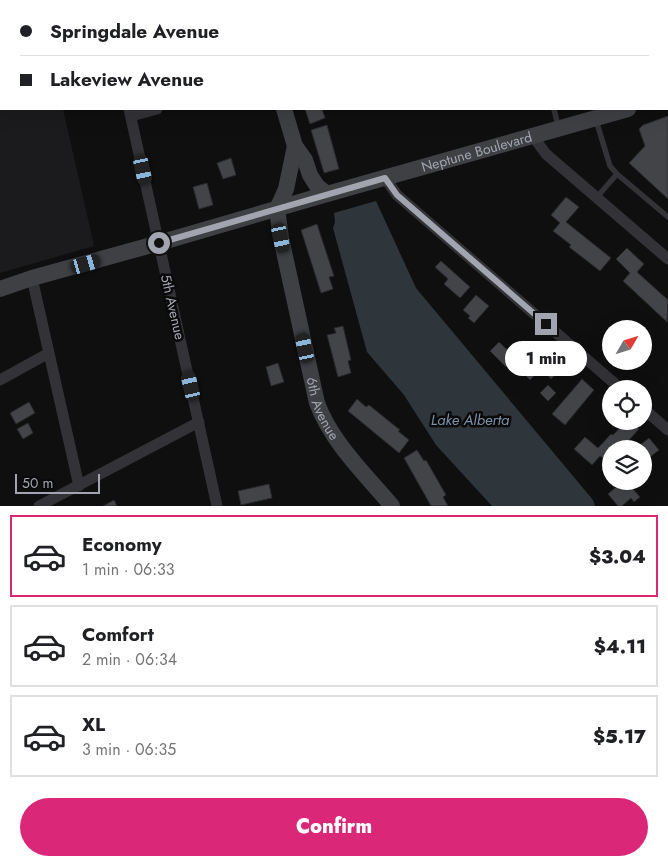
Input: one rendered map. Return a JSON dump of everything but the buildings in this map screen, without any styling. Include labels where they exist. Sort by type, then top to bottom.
[{"type":"street","points":[[130,112],[148,110]]},
{"type":"street","points":[[284,110],[295,146],[305,160],[310,175],[317,186],[327,194]]},
{"type":"street","name":"Neptune Boulevard","points":[[0,289],[32,278],[624,110]]},
{"type":"street","name":"5th Avenue","points":[[130,112],[217,506]]},
{"type":"street","points":[[532,135],[546,154],[666,253]]},
{"type":"street","points":[[277,209],[286,189],[295,146]]},
{"type":"street","points":[[385,178],[397,195],[611,380]]},
{"type":"street","name":"6th Avenue","points":[[277,209],[281,238],[317,403],[322,416],[330,432],[392,506]]},
{"type":"street","points":[[32,278],[79,486]]},
{"type":"street","points":[[0,380],[49,353]]},
{"type":"street","points":[[652,416],[668,430]]},
{"type":"street","points":[[39,506],[199,422]]},
{"type":"lane","points":[[554,110],[559,128]]},
{"type":"lane","points":[[596,118],[610,166],[668,217]]},
{"type":"lane","points":[[597,197],[617,174]]},
{"type":"shaded area","points":[[0,110],[63,110],[94,246],[0,273]]},
{"type":"water","name":"Lake Alberta","points":[[376,201],[416,288],[593,500],[595,506],[492,506],[436,445],[404,395],[367,352],[333,228],[335,222],[334,213]]},
{"type":"route","points":[[159,243],[385,178],[397,195],[546,324]]}]
